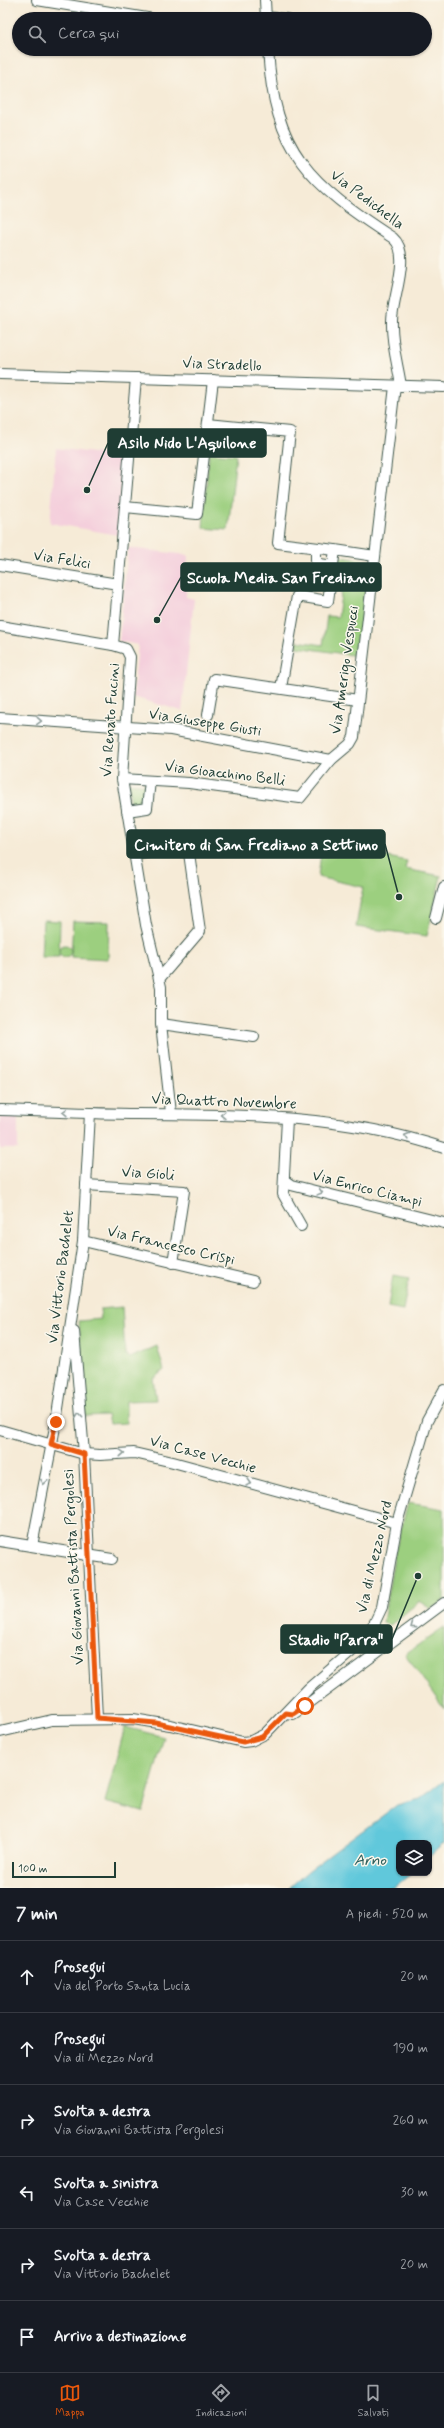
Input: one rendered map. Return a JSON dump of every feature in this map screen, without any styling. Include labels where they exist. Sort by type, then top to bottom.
[{"type":"street","points":[[37,0],[110,12]]},
{"type":"street","points":[[265,0],[266,12]]},
{"type":"street","name":"Via Pedichella","points":[[269,56],[272,92],[277,113],[290,144],[302,164],[311,175],[334,195],[393,238],[401,246],[402,260],[392,321],[398,386]]},
{"type":"street","name":"Via Stradello","points":[[0,374],[444,387]]},
{"type":"street","name":"Via Renato Fucini","points":[[136,378],[126,507],[112,645],[126,649],[130,655],[122,779],[133,854],[152,956],[160,979],[161,1024],[171,1113]]},
{"type":"street","points":[[126,507],[197,514],[213,380]]},
{"type":"street","name":"Via Amerigo Vespucci","points":[[332,760],[353,741],[375,556],[398,386]]},
{"type":"street","points":[[208,424],[290,432],[278,543],[375,556]]},
{"type":"street","points":[[316,548],[316,561],[320,564],[333,566]]},
{"type":"street","points":[[281,688],[297,596],[328,601],[335,550]]},
{"type":"street","name":"Via Felici","points":[[0,565],[118,584]]},
{"type":"street","points":[[0,626],[112,645]]},
{"type":"street","points":[[208,715],[214,680],[281,688],[358,700]]},
{"type":"street","name":"Via Giuseppe Giusti","points":[[0,718],[171,730],[332,760]]},
{"type":"street","name":"Via Gioacchino Belli","points":[[122,779],[189,783],[300,798],[332,760]]},
{"type":"street","points":[[126,811],[147,808],[150,781]]},
{"type":"street","points":[[133,854],[188,846],[200,931],[160,979]]},
{"type":"street","points":[[436,918],[444,887]]},
{"type":"street","points":[[161,1024],[254,1037]]},
{"type":"street","name":"Via Quattro Novembre","points":[[0,1110],[90,1113],[171,1113],[287,1119],[375,1128],[444,1148]]},
{"type":"street","name":"Via Vittorio Bachelet","points":[[32,1546],[72,1319],[83,1241],[90,1113]]},
{"type":"street","points":[[287,1119],[284,1198],[301,1226]]},
{"type":"street","name":"Via Enrico Ciampi","points":[[284,1180],[291,1185],[444,1223]]},
{"type":"street","name":"Via Gioli","points":[[86,1185],[184,1191],[173,1263]]},
{"type":"street","name":"Via Francesco Crispi","points":[[83,1241],[253,1281]]},
{"type":"street","name":"Via Giovanni Battista Pergolesi","points":[[72,1319],[84,1454],[97,1718]]},
{"type":"street","name":"Via di Mezzo Nord","points":[[0,1732],[52,1720],[97,1718],[151,1722],[243,1742],[262,1737],[309,1688],[352,1652],[374,1624],[382,1607],[397,1523],[428,1421],[444,1390]]},
{"type":"street","name":"Via Case Vecchie","points":[[0,1430],[84,1454],[142,1455],[365,1513],[397,1523]]},
{"type":"street","points":[[0,1541],[112,1559]]},
{"type":"street","points":[[286,1713],[293,1714],[305,1706],[444,1603]]},
{"type":"shaded area","points":[[56,448],[123,457],[118,535],[50,523]]},
{"type":"shaded area","points":[[128,548],[188,555],[186,597],[194,599],[182,711],[133,697],[138,645],[119,641]]},
{"type":"shaded area","points":[[0,1115],[18,1116],[18,1149],[0,1149]]},
{"type":"green space","points":[[209,453],[236,455],[228,530],[203,528]]},
{"type":"green space","points":[[340,557],[369,561],[358,656],[297,647],[297,641],[323,645],[327,616],[338,617],[344,573],[338,572]]},
{"type":"green space","points":[[129,783],[147,785],[145,807],[131,809]]},
{"type":"green space","points":[[325,844],[407,861],[405,869],[441,876],[427,936],[356,927],[363,887],[318,877],[321,853],[323,853]]},
{"type":"green space","points":[[43,920],[60,921],[59,957],[41,957]]},
{"type":"green space","points":[[73,921],[109,922],[108,959],[71,957]]},
{"type":"green space","points":[[65,945],[69,947],[71,951],[69,955],[65,957],[61,955],[59,951],[61,947]]},
{"type":"green space","points":[[393,1275],[409,1278],[403,1310],[388,1307]]},
{"type":"green space","points":[[122,1307],[125,1354],[130,1358],[157,1346],[164,1370],[153,1379],[156,1400],[126,1401],[126,1423],[109,1424],[107,1415],[85,1416],[79,1321],[101,1319],[100,1309]]},
{"type":"green space","points":[[408,1503],[444,1509],[444,1600],[431,1609],[420,1601],[389,1626],[383,1622],[395,1552]]},
{"type":"green space","points":[[444,1627],[444,1709],[405,1654]]},
{"type":"green space","points":[[125,1727],[164,1737],[143,1812],[105,1802]]},
{"type":"water","name":"Arno","points":[[444,1781],[444,1843],[432,1854],[432,1840],[396,1840],[396,1876],[408,1876],[393,1888],[289,1888],[308,1871],[397,1805],[420,1799]]},
{"type":"place","name":"Asilo Nido L'Aquilone","points":[[87,490]]},
{"type":"place","name":"Scuola Media San Frediano","points":[[157,620]]},
{"type":"place","name":"Cimitero di San Frediano a Settimo","points":[[399,897]]},
{"type":"place","name":"Stadio \"Parra\"","points":[[418,1576]]},
{"type":"route","points":[[56,1422],[51,1444],[84,1454],[97,1718],[133,1720],[170,1725],[243,1742],[252,1741],[262,1737],[286,1713],[293,1714],[305,1706]]}]
